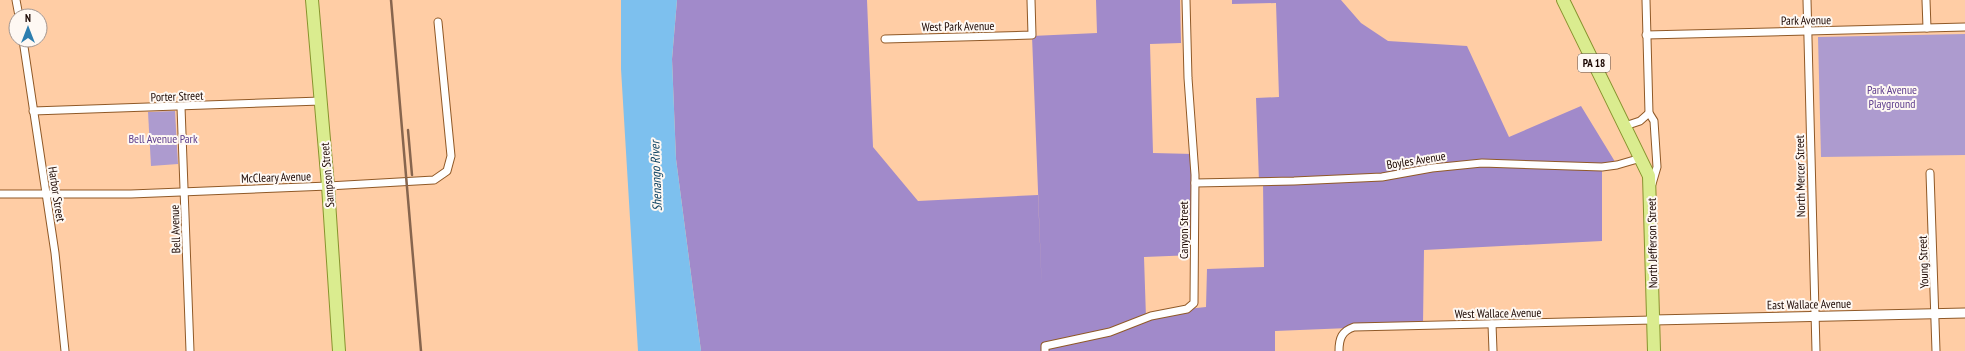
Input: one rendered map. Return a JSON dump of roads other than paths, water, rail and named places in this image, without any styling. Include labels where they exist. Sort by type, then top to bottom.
[{"type":"main road","name":"Sampson Street","points":[[312,0],[328,186],[339,351]]},
{"type":"main road","name":"PA 18","points":[[1563,0],[1647,170],[1650,189]]},
{"type":"main road","name":"North Jefferson Street","points":[[1650,189],[1654,351]]},
{"type":"street","name":"West Park Avenue","points":[[884,40],[1032,35],[1031,0]]},
{"type":"street","name":"Canyon Street","points":[[1045,348],[1110,332],[1151,316],[1190,307],[1195,299],[1194,183],[1186,0]]},
{"type":"street","name":"North Jefferson Street","points":[[1646,0],[1649,113],[1654,121],[1657,167],[1650,189]]},
{"type":"street","name":"North Mercer Street","points":[[1807,0],[1816,351]]},
{"type":"street","points":[[1926,0],[1927,28]]},
{"type":"street","name":"McCleary Avenue","points":[[0,194],[185,192],[434,180],[447,171],[451,156],[438,22]]},
{"type":"street","name":"Park Avenue","points":[[1646,35],[1965,27]]},
{"type":"street","name":"Harbor Street","points":[[24,48],[55,253],[66,351]]},
{"type":"street","name":"Porter Street","points":[[33,111],[321,101]]},
{"type":"street","name":"Bell Avenue","points":[[181,107],[190,351]]},
{"type":"street","points":[[1625,126],[1640,121],[1649,113]]},
{"type":"street","name":"Boyles Avenue","points":[[1194,183],[1382,177],[1432,168],[1482,163],[1602,167],[1617,165],[1641,158]]},
{"type":"street","name":"Young Street","points":[[1930,173],[1936,314],[1936,351]]},
{"type":"street","name":"East Wallace Avenue","points":[[1653,320],[1965,313]]},
{"type":"street","name":"West Wallace Avenue","points":[[1339,351],[1339,342],[1344,332],[1354,327],[1653,320]]},
{"type":"street","points":[[1492,324],[1493,351]]},
{"type":"water","name":"Shenango River","points":[[621,0],[677,0],[672,59],[676,159],[701,351],[638,351],[621,69]]},
{"type":"railway","points":[[391,0],[421,351]]},
{"type":"railway","points":[[408,130],[412,175]]},
{"type":"park label","name":"Park Avenue Playground","points":[[1892,96]]},
{"type":"park label","name":"Bell Avenue Park","points":[[163,138]]}]
